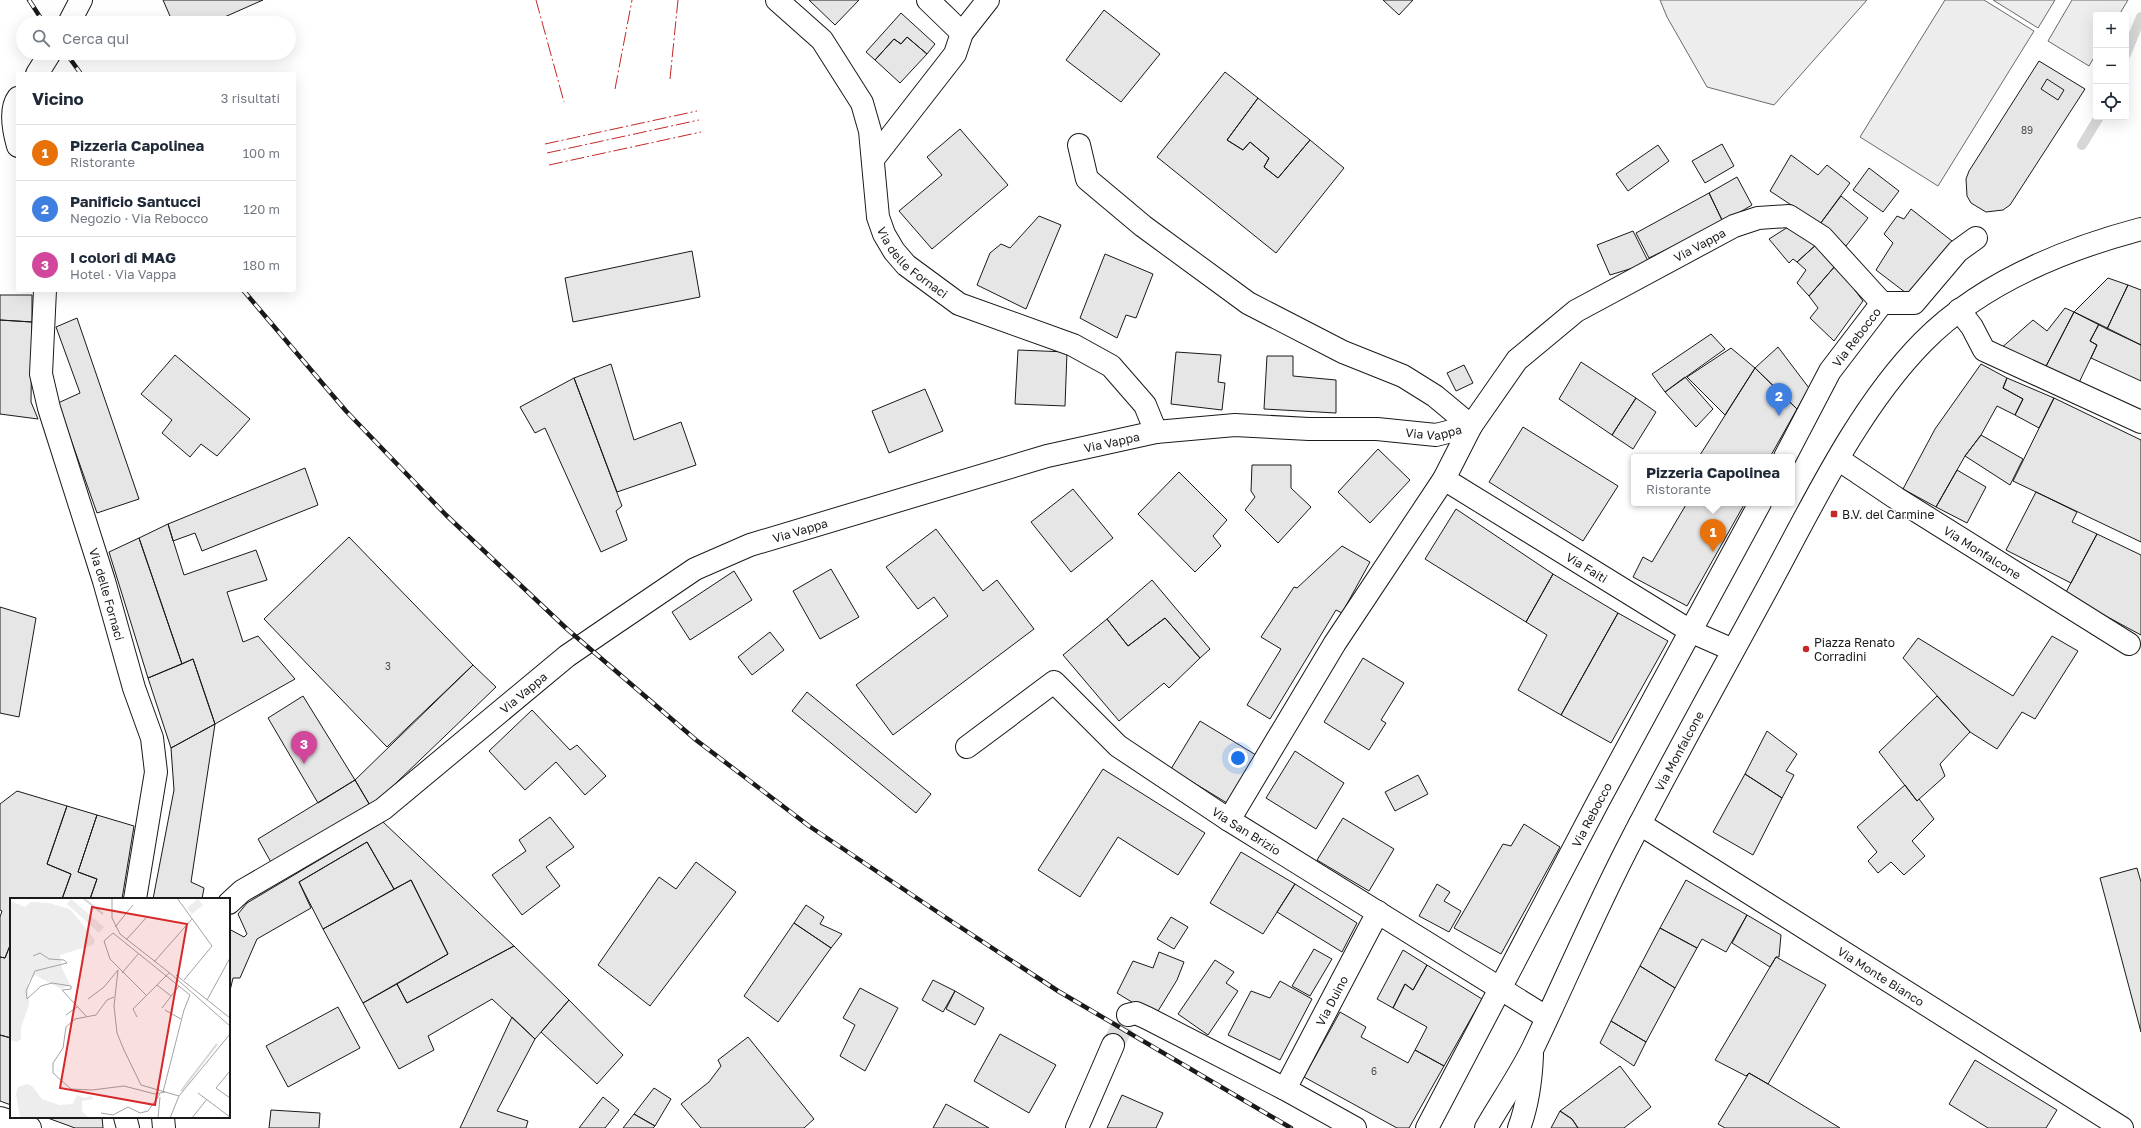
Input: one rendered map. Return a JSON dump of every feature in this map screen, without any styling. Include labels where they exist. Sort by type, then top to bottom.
[{"type":"street","points":[[73,16],[81,0]]},
{"type":"street","name":"Via delle Fornaci","points":[[777,0],[822,40],[862,103],[870,131],[874,158],[878,217],[884,234],[894,251],[906,265],[958,304],[1073,345],[1111,366],[1145,405],[1156,432]]},
{"type":"street","points":[[928,0],[962,33]]},
{"type":"street","points":[[874,158],[955,54],[962,33],[988,0]]},
{"type":"street","points":[[38,72],[46,60]]},
{"type":"street","points":[[16,100],[14,103],[14,131],[16,138]]},
{"type":"street","points":[[1078,145],[1087,179],[1143,226],[1248,304],[1343,352],[1403,376],[1435,396],[1471,426]]},
{"type":"street","name":"Via Vappa","points":[[1229,820],[1335,643],[1444,479],[1471,426],[1517,360],[1576,311],[1744,221],[1772,216],[1789,216],[1822,237],[1882,303]]},
{"type":"street","name":"Via Monfalcone","points":[[1486,1128],[1532,1050],[1546,1017],[1640,824],[1733,650],[1838,459],[1889,381],[1924,342],[1959,310],[2020,273],[2095,241],[2141,229]]},
{"type":"street","name":"Via Rebocco","points":[[1787,454],[1830,371],[1882,303],[1914,303],[1958,251],[1976,238]]},
{"type":"street","name":"Via delle Fornaci","points":[[45,292],[41,374],[49,408],[104,581],[134,688],[152,738],[156,772],[135,898]]},
{"type":"street","points":[[1959,310],[1972,327],[1984,350],[2141,422]]},
{"type":"street","name":"Via Vappa","points":[[230,902],[242,891],[383,809],[567,656],[695,569],[750,545],[1047,456],[1156,432],[1235,425],[1309,429],[1377,429],[1436,435],[1471,426]]},
{"type":"street","name":"Via Monfalcone","points":[[1838,459],[1896,498],[2130,644]]},
{"type":"street","name":"Via Faiti","points":[[1444,479],[1692,632],[1733,650]]},
{"type":"street","name":"Via Rebocco","points":[[1427,1128],[1599,800],[1692,632],[1758,506]]},
{"type":"street","name":"Via San Brizio","points":[[967,747],[1054,682],[1118,746],[1229,820],[1546,1017]]},
{"type":"street","name":"Via Monte Bianco","points":[[1640,824],[2122,1128]]},
{"type":"street","name":"Via Duino","points":[[1285,1089],[1378,912]]},
{"type":"street","points":[[1128,1015],[1136,1013],[1147,1018],[1285,1089],[1354,1128]]},
{"type":"street","points":[[1077,1128],[1113,1045]]},
{"type":"street","name":"Via Monfalcone","points":[[1519,1128],[1524,1114],[1531,1076],[1532,1050]]},
{"type":"street","points":[[0,1118],[30,1128]]},
{"type":"street","points":[[125,1118],[128,1128]]},
{"type":"street","points":[[163,1118],[164,1128]]},
{"type":"shaded area","points":[[1660,0],[1867,0],[1774,105],[1707,87],[1667,17]]},
{"type":"shaded area","points":[[1945,0],[1984,0],[2034,31],[1938,186],[1860,137]]},
{"type":"shaded area","points":[[1993,0],[2055,0],[2038,28]]},
{"type":"shaded area","points":[[2072,0],[2128,0],[2121,12],[2093,12],[2093,59],[2089,66],[2048,41]]},
{"type":"building","points":[[163,0],[263,0],[227,16],[170,16]]},
{"type":"building","points":[[809,0],[859,0],[835,25]]},
{"type":"building","points":[[1383,0],[1413,0],[1399,15]]},
{"type":"building","points":[[1104,10],[1160,54],[1121,102],[1066,60]]},
{"type":"building","points":[[901,13],[935,44],[927,54],[907,37],[901,44],[894,39],[875,60],[866,52]]},
{"type":"building","points":[[907,37],[927,54],[900,83],[875,60],[894,39],[901,44]]},
{"type":"building","points":[[2039,61],[2085,89],[2010,205],[2003,210],[1986,212],[1971,203],[1967,196],[1966,179],[1969,171]]},
{"type":"building","points":[[1225,72],[1258,98],[1227,140],[1243,150],[1250,142],[1269,158],[1264,167],[1278,178],[1310,140],[1344,168],[1276,253],[1157,157]]},
{"type":"building","points":[[2047,79],[2064,90],[2058,100],[2041,89]]},
{"type":"building","points":[[1258,98],[1310,140],[1278,178],[1264,167],[1269,158],[1250,142],[1243,150],[1227,140]]},
{"type":"building","points":[[960,129],[1008,185],[932,249],[899,211],[942,175],[927,157]]},
{"type":"building","points":[[1722,144],[1734,166],[1705,183],[1692,161]]},
{"type":"building","points":[[1658,145],[1669,161],[1628,191],[1616,174]]},
{"type":"building","points":[[1791,155],[1818,175],[1827,165],[1850,183],[1820,224],[1770,191]]},
{"type":"building","points":[[1869,168],[1899,191],[1883,212],[1853,190]]},
{"type":"building","points":[[1737,177],[1752,205],[1723,222],[1709,193]]},
{"type":"building","points":[[1709,193],[1723,222],[1649,258],[1636,233]]},
{"type":"building","points":[[1841,196],[1868,218],[1846,246],[1820,224]]},
{"type":"building","points":[[1911,209],[1952,241],[1910,296],[1876,270],[1893,243],[1884,234],[1897,216],[1904,219]]},
{"type":"building","points":[[1039,216],[1061,225],[1026,309],[977,285],[990,253],[1001,244],[1010,248]]},
{"type":"building","points":[[1788,227],[1817,244],[1797,262],[1793,259],[1789,263],[1769,239]]},
{"type":"building","points":[[1633,231],[1649,263],[1610,275],[1597,245]]},
{"type":"building","points":[[1817,244],[1836,265],[1809,296],[1797,283],[1806,270],[1797,262]]},
{"type":"building","points":[[692,251],[700,297],[573,322],[565,278]]},
{"type":"building","points":[[1105,254],[1153,274],[1136,318],[1126,315],[1117,338],[1080,318]]},
{"type":"building","points":[[1836,265],[1863,301],[1834,341],[1810,318],[1818,308],[1809,296]]},
{"type":"building","points":[[2108,278],[2128,285],[2107,329],[2074,312]]},
{"type":"building","points":[[2128,285],[2141,290],[2141,345],[2107,329]]},
{"type":"building","points":[[0,295],[32,295],[32,322],[0,320]]},
{"type":"building","points":[[2065,308],[2074,312],[2042,374],[1999,350],[2033,320],[2047,331]]},
{"type":"building","points":[[2074,312],[2099,324],[2090,341],[2097,345],[2075,391],[2042,374]]},
{"type":"building","points":[[77,318],[139,499],[97,513],[58,403],[80,393],[56,327]]},
{"type":"building","points":[[0,320],[32,322],[31,402],[38,419],[0,414]]},
{"type":"building","points":[[2099,324],[2141,345],[2141,381],[2091,358],[2097,345],[2090,341]]},
{"type":"building","points":[[1711,334],[1725,349],[1665,392],[1652,374]]},
{"type":"building","points":[[1778,347],[1809,388],[1797,409],[1755,368]]},
{"type":"building","points":[[1731,348],[1755,368],[1725,415],[1687,377]]},
{"type":"building","points":[[1018,350],[1067,352],[1065,406],[1015,404]]},
{"type":"building","points":[[1176,352],[1221,355],[1218,382],[1225,383],[1222,410],[1171,404]]},
{"type":"building","points":[[175,355],[250,419],[217,456],[201,444],[190,457],[162,433],[172,420],[141,394]]},
{"type":"building","points":[[1267,356],[1293,356],[1293,376],[1336,380],[1336,413],[1264,409]]},
{"type":"building","points":[[1581,362],[1636,398],[1612,435],[1559,399]]},
{"type":"building","points":[[611,364],[634,440],[681,422],[696,465],[617,492],[574,378]]},
{"type":"building","points":[[1981,364],[2007,378],[2003,388],[2023,399],[2015,415],[1997,406],[1981,435],[1965,456],[1936,507],[1903,489],[1935,429]]},
{"type":"building","points":[[1464,365],[1473,383],[1456,391],[1447,373]]},
{"type":"building","points":[[1755,368],[1797,409],[1772,454],[1701,454]]},
{"type":"building","points":[[1685,377],[1713,409],[1696,427],[1665,392]]},
{"type":"building","points":[[574,378],[622,506],[616,511],[627,540],[601,552],[545,428],[535,433],[520,407]]},
{"type":"building","points":[[2007,378],[2054,398],[2039,428],[2015,415],[2023,399],[2003,388]]},
{"type":"building","points":[[925,389],[943,431],[889,453],[872,411]]},
{"type":"building","points":[[1636,398],[1656,412],[1633,449],[1612,435]]},
{"type":"building","points":[[2054,398],[2141,440],[2141,542],[2013,481]]},
{"type":"building","points":[[1523,427],[1618,486],[1583,541],[1489,482]]},
{"type":"building","points":[[1981,435],[2023,459],[2010,485],[1965,456]]},
{"type":"building","points":[[1378,449],[1410,480],[1370,523],[1338,492]]},
{"type":"building","points":[[1252,465],[1291,465],[1291,488],[1311,507],[1278,543],[1245,510],[1255,497],[1251,491]]},
{"type":"building","points":[[305,468],[318,505],[202,551],[195,533],[173,541],[168,524]]},
{"type":"building","points":[[1957,470],[1986,487],[1967,523],[1936,507]]},
{"type":"building","points":[[1179,472],[1227,520],[1213,536],[1221,546],[1195,572],[1138,514]]},
{"type":"building","points":[[1073,489],[1113,538],[1071,572],[1031,522]]},
{"type":"building","points":[[2036,492],[2077,512],[2072,522],[2097,534],[2071,583],[2006,550]]},
{"type":"building","points":[[1685,506],[1743,506],[1687,606],[1633,577],[1643,557],[1652,562]]},
{"type":"building","points":[[1456,509],[1553,574],[1526,622],[1425,559]]},
{"type":"building","points":[[168,524],[184,575],[256,550],[267,580],[227,592],[243,642],[258,636],[295,679],[215,724],[193,659],[182,664],[139,538]]},
{"type":"building","points":[[936,529],[983,591],[997,580],[1034,629],[893,735],[856,685],[948,616],[934,597],[918,609],[886,567]]},
{"type":"building","points":[[2097,534],[2141,555],[2141,635],[2065,594]]},
{"type":"building","points":[[349,537],[473,665],[387,747],[264,619]]},
{"type":"building","points":[[139,538],[182,664],[148,678],[109,552]]},
{"type":"building","points":[[1342,546],[1370,562],[1342,613],[1336,610],[1270,719],[1247,705],[1281,649],[1261,637],[1294,587],[1297,588]]},
{"type":"building","points":[[831,569],[859,617],[820,639],[793,591]]},
{"type":"building","points":[[734,571],[752,600],[690,640],[672,612]]},
{"type":"building","points":[[1553,574],[1618,613],[1561,715],[1518,690],[1547,635],[1526,622]]},
{"type":"building","points":[[1152,580],[1210,649],[1200,658],[1165,618],[1128,646],[1107,619]]},
{"type":"building","points":[[0,607],[36,618],[19,717],[0,713]]},
{"type":"building","points":[[1618,613],[1668,641],[1611,743],[1561,715]]},
{"type":"building","points":[[1165,618],[1200,658],[1169,688],[1164,683],[1119,721],[1063,655],[1107,619],[1128,646]]},
{"type":"building","points":[[770,632],[784,650],[752,675],[738,657]]},
{"type":"building","points":[[2052,636],[2078,651],[2035,719],[2022,712],[1997,749],[1970,732],[1903,658],[1918,638],[2013,696]]},
{"type":"building","points":[[1363,658],[1404,683],[1381,720],[1386,723],[1369,750],[1324,722]]},
{"type":"building","points":[[193,659],[215,724],[171,748],[148,678]]},
{"type":"building","points":[[473,665],[496,687],[371,807],[355,780]]},
{"type":"building","points":[[807,692],[931,794],[916,813],[792,711]]},
{"type":"building","points":[[303,696],[355,780],[318,803],[268,718]]},
{"type":"building","points":[[1937,696],[1970,732],[1940,764],[1945,776],[1917,801],[1879,752]]},
{"type":"building","points":[[532,710],[570,750],[577,745],[606,776],[585,795],[556,762],[525,790],[489,751]]},
{"type":"building","points":[[1200,721],[1256,755],[1227,803],[1171,769]]},
{"type":"building","points":[[215,724],[191,882],[204,888],[202,898],[153,898],[174,790],[171,748]]},
{"type":"building","points":[[1767,731],[1797,754],[1786,771],[1794,775],[1782,798],[1745,774]]},
{"type":"building","points":[[1295,751],[1344,783],[1316,829],[1266,798]]},
{"type":"building","points":[[1103,769],[1205,833],[1178,875],[1118,837],[1080,897],[1038,870]]},
{"type":"building","points":[[1745,774],[1782,798],[1753,855],[1713,832]]},
{"type":"building","points":[[1418,775],[1428,794],[1395,811],[1385,792]]},
{"type":"building","points":[[355,780],[371,807],[272,864],[258,839]]},
{"type":"building","points":[[1905,785],[1917,801],[1919,799],[1934,819],[1912,841],[1925,856],[1904,875],[1891,862],[1878,873],[1868,861],[1877,852],[1857,827]]},
{"type":"building","points":[[17,791],[67,806],[47,864],[71,874],[62,898],[10,898],[10,946],[5,958],[0,957],[0,917],[2,911],[0,910],[0,804]]},
{"type":"building","points":[[67,806],[97,815],[78,872],[97,879],[90,898],[62,898],[71,874],[47,864]]},
{"type":"building","points":[[97,815],[134,826],[122,898],[90,898],[97,879],[78,872]]},
{"type":"building","points":[[550,817],[574,847],[546,867],[560,886],[522,915],[492,875],[526,851],[519,840]]},
{"type":"building","points":[[1343,818],[1394,849],[1369,891],[1317,860]]},
{"type":"building","points":[[383,822],[514,946],[407,1003],[397,984],[448,954],[411,880],[394,889],[367,842],[299,882],[311,908],[257,939],[240,978],[233,978],[230,991],[230,930],[244,937],[247,934],[238,914],[247,903]]},
{"type":"building","points":[[1524,824],[1560,847],[1501,954],[1454,928],[1503,844],[1511,846]]},
{"type":"building","points":[[367,842],[394,889],[323,929],[299,882]]},
{"type":"building","points":[[1241,852],[1295,884],[1263,934],[1210,903]]},
{"type":"building","points":[[696,862],[736,892],[650,1006],[598,965],[659,877],[676,889]]},
{"type":"building","points":[[2137,868],[2141,882],[2141,1032],[2100,878]]},
{"type":"building","points":[[411,880],[448,954],[363,1003],[323,929]]},
{"type":"building","points":[[1686,880],[1747,915],[1726,952],[1702,939],[1697,948],[1660,928]]},
{"type":"building","points":[[1295,884],[1357,923],[1342,952],[1277,912]]},
{"type":"building","points":[[1437,884],[1450,892],[1444,901],[1461,911],[1449,932],[1419,916]]},
{"type":"building","points":[[806,905],[824,917],[820,924],[842,934],[831,948],[794,923]]},
{"type":"building","points":[[1747,915],[1781,935],[1779,957],[1776,957],[1770,967],[1732,943]]},
{"type":"building","points":[[1171,917],[1188,927],[1174,949],[1157,939]]},
{"type":"building","points":[[794,923],[831,948],[778,1022],[744,996]]},
{"type":"building","points":[[1660,928],[1697,948],[1675,988],[1640,966]]},
{"type":"building","points":[[10,946],[10,1038],[0,1035],[0,957],[5,958]]},
{"type":"building","points":[[514,946],[569,1000],[535,1039],[492,999],[428,1036],[434,1050],[399,1069],[363,1003],[397,984],[407,1003]]},
{"type":"building","points":[[1314,949],[1332,959],[1310,996],[1292,986]]},
{"type":"building","points":[[1403,950],[1427,965],[1413,990],[1405,984],[1393,1008],[1377,999]]},
{"type":"building","points":[[1159,952],[1184,962],[1177,980],[1155,1016],[1117,993],[1133,961],[1153,968]]},
{"type":"building","points":[[1776,957],[1826,985],[1768,1084],[1749,1073],[1746,1076],[1715,1060]]},
{"type":"building","points":[[1215,960],[1234,972],[1226,983],[1238,991],[1208,1035],[1178,1014]]},
{"type":"building","points":[[1427,965],[1482,999],[1444,1066],[1415,1050],[1427,1027],[1393,1008],[1405,984],[1413,990]]},
{"type":"building","points":[[1640,966],[1675,988],[1646,1042],[1611,1021]]},
{"type":"building","points":[[933,980],[955,991],[943,1012],[922,1000]]},
{"type":"building","points":[[1280,981],[1312,999],[1280,1060],[1228,1035],[1251,991],[1270,998]]},
{"type":"building","points":[[860,988],[898,1008],[865,1071],[840,1056],[855,1025],[843,1018]]},
{"type":"building","points":[[955,991],[984,1008],[975,1025],[946,1009]]},
{"type":"building","points":[[569,1000],[623,1055],[597,1084],[541,1032]]},
{"type":"building","points":[[338,1007],[360,1048],[288,1087],[266,1046]]},
{"type":"building","points":[[1340,1012],[1366,1027],[1361,1037],[1408,1063],[1415,1050],[1444,1066],[1409,1128],[1397,1128],[1304,1077]]},
{"type":"building","points":[[512,1017],[535,1039],[497,1111],[528,1121],[526,1128],[460,1128]]},
{"type":"building","points":[[1611,1021],[1646,1042],[1634,1066],[1600,1043]]},
{"type":"building","points":[[1000,1034],[1056,1065],[1029,1113],[974,1081]]},
{"type":"building","points":[[0,1035],[10,1038],[10,1105],[0,1101]]},
{"type":"building","points":[[748,1037],[814,1119],[804,1128],[701,1128],[681,1104],[709,1082],[721,1066],[718,1060]]},
{"type":"building","points":[[1975,1060],[2057,1110],[2046,1128],[1988,1128],[1949,1104]]},
{"type":"building","points":[[1620,1066],[1651,1107],[1624,1128],[1578,1128],[1572,1119],[1560,1111]]},
{"type":"building","points":[[1749,1073],[1840,1128],[1725,1128],[1718,1124]]},
{"type":"building","points":[[654,1088],[671,1099],[655,1126],[634,1114]]},
{"type":"building","points":[[1122,1095],[1163,1113],[1156,1128],[1107,1128]]},
{"type":"building","points":[[603,1097],[619,1110],[605,1128],[579,1128]]},
{"type":"building","points":[[946,1104],[989,1128],[933,1128]]},
{"type":"building","points":[[271,1110],[320,1113],[319,1128],[269,1128]]},
{"type":"building","points":[[1560,1111],[1572,1119],[1578,1128],[1551,1128]]},
{"type":"building","points":[[634,1114],[655,1126],[653,1128],[623,1128]]},
{"type":"building","points":[[48,1118],[102,1118],[103,1128],[75,1128]]},
{"type":"waterway","points":[[2128,48],[2141,17]]},
{"type":"waterway","points":[[2082,145],[2097,120]]},
{"type":"tunnel","points":[[1113,1045],[1128,1015]]},
{"type":"railway","points":[[29,0],[39,16]]},
{"type":"railway","points":[[71,60],[80,72]]},
{"type":"railway","points":[[245,292],[346,411],[446,515],[567,629],[696,740],[809,826],[1058,991],[1291,1128]]},
{"type":"power","points":[[536,0],[564,102]]},
{"type":"power","points":[[615,89],[632,0]]},
{"type":"power","points":[[670,79],[678,0]]},
{"type":"power","points":[[545,144],[697,111]]},
{"type":"power","points":[[547,153],[699,120]]},
{"type":"power","points":[[549,165],[701,132]]},
{"type":"place","name":"Panificio Santucci","points":[[1779,416]]},
{"type":"place","name":"B.V. del Carmine","points":[[1834,514]]},
{"type":"place","name":"Pizzeria Capolinea","points":[[1713,552]]},
{"type":"place","name":"Piazza Renato Corradini","points":[[1806,649]]},
{"type":"place","name":"I colori di MAG","points":[[304,764]]}]
